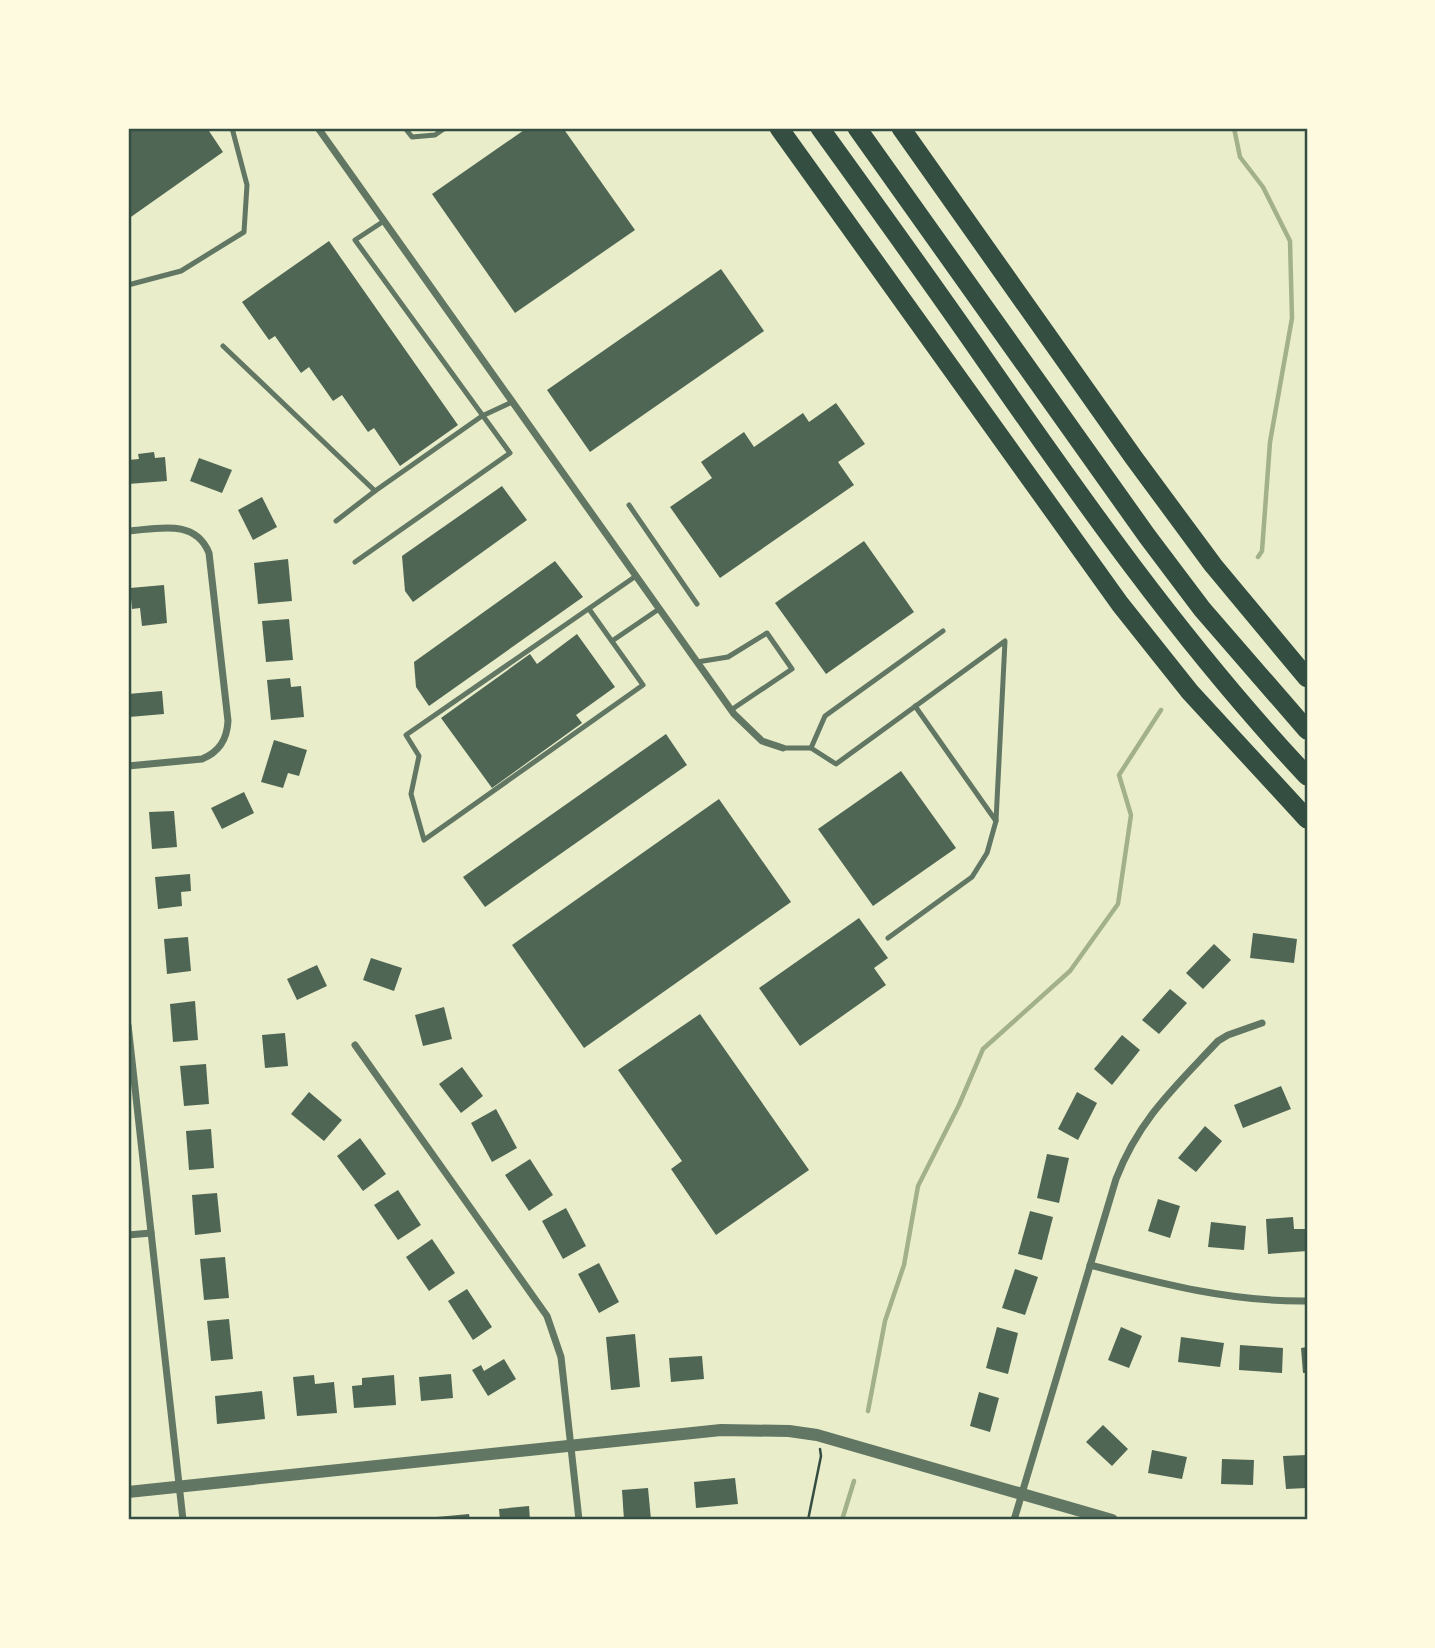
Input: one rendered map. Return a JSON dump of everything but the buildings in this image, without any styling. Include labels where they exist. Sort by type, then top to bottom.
[{"type":"highway","points":[[779,128],[1120,604],[1190,692],[1307,819]]},
{"type":"highway","points":[[820,128],[1150,591],[1254,719],[1307,776]]},
{"type":"highway","points":[[857,128],[1155,547],[1202,609],[1307,730]]},
{"type":"highway","points":[[905,132],[1134,458],[1213,565],[1307,678]]},
{"type":"street","points":[[318,128],[731,710],[762,741],[783,748]]},
{"type":"street","points":[[128,531],[181,528],[197,535],[206,545],[228,721],[225,741],[212,755],[202,759],[128,766]]},
{"type":"street","points":[[1014,1520],[1125,1156],[1156,1107],[1218,1041],[1262,1023]]},
{"type":"street","points":[[128,1025],[183,1520]]},
{"type":"street","points":[[355,1045],[547,1316],[561,1357],[579,1520]]},
{"type":"street","points":[[128,1235],[151,1233]]},
{"type":"street","points":[[1090,1265],[1186,1290],[1237,1297],[1307,1301]]},
{"type":"street","points":[[128,1492],[721,1430],[778,1430],[817,1435],[1112,1520]]},
{"type":"lane","points":[[128,285],[181,271],[244,232],[247,185],[232,128]]},
{"type":"lane","points":[[405,128],[412,137],[435,135],[445,128]]},
{"type":"lane","points":[[355,562],[510,453],[355,240],[384,222]]},
{"type":"lane","points":[[223,346],[375,491]]},
{"type":"lane","points":[[335,521],[482,416],[512,402]]},
{"type":"lane","points":[[629,505],[697,604]]},
{"type":"lane","points":[[589,609],[643,685],[424,840],[411,794],[419,756],[406,735],[636,576]]},
{"type":"lane","points":[[612,642],[659,609]]},
{"type":"lane","points":[[811,748],[825,716],[943,631]]},
{"type":"lane","points":[[697,662],[728,657],[767,633],[792,669],[731,710]]},
{"type":"lane","points":[[783,748],[811,748],[836,764],[1005,641],[996,821],[987,853],[972,877],[888,938]]},
{"type":"lane","points":[[915,706],[996,821]]},
{"type":"path","points":[[808,1520],[821,1456],[817,1435]]},
{"type":"waterway","points":[[1234,128],[1240,157],[1263,187],[1290,241],[1292,318],[1270,442],[1262,551],[1258,557]]},
{"type":"waterway","points":[[868,1411],[885,1321],[904,1265],[918,1186],[959,1105],[983,1049],[1070,971],[1118,904],[1131,815],[1119,775],[1161,710]]},
{"type":"waterway","points":[[842,1520],[854,1481]]}]
